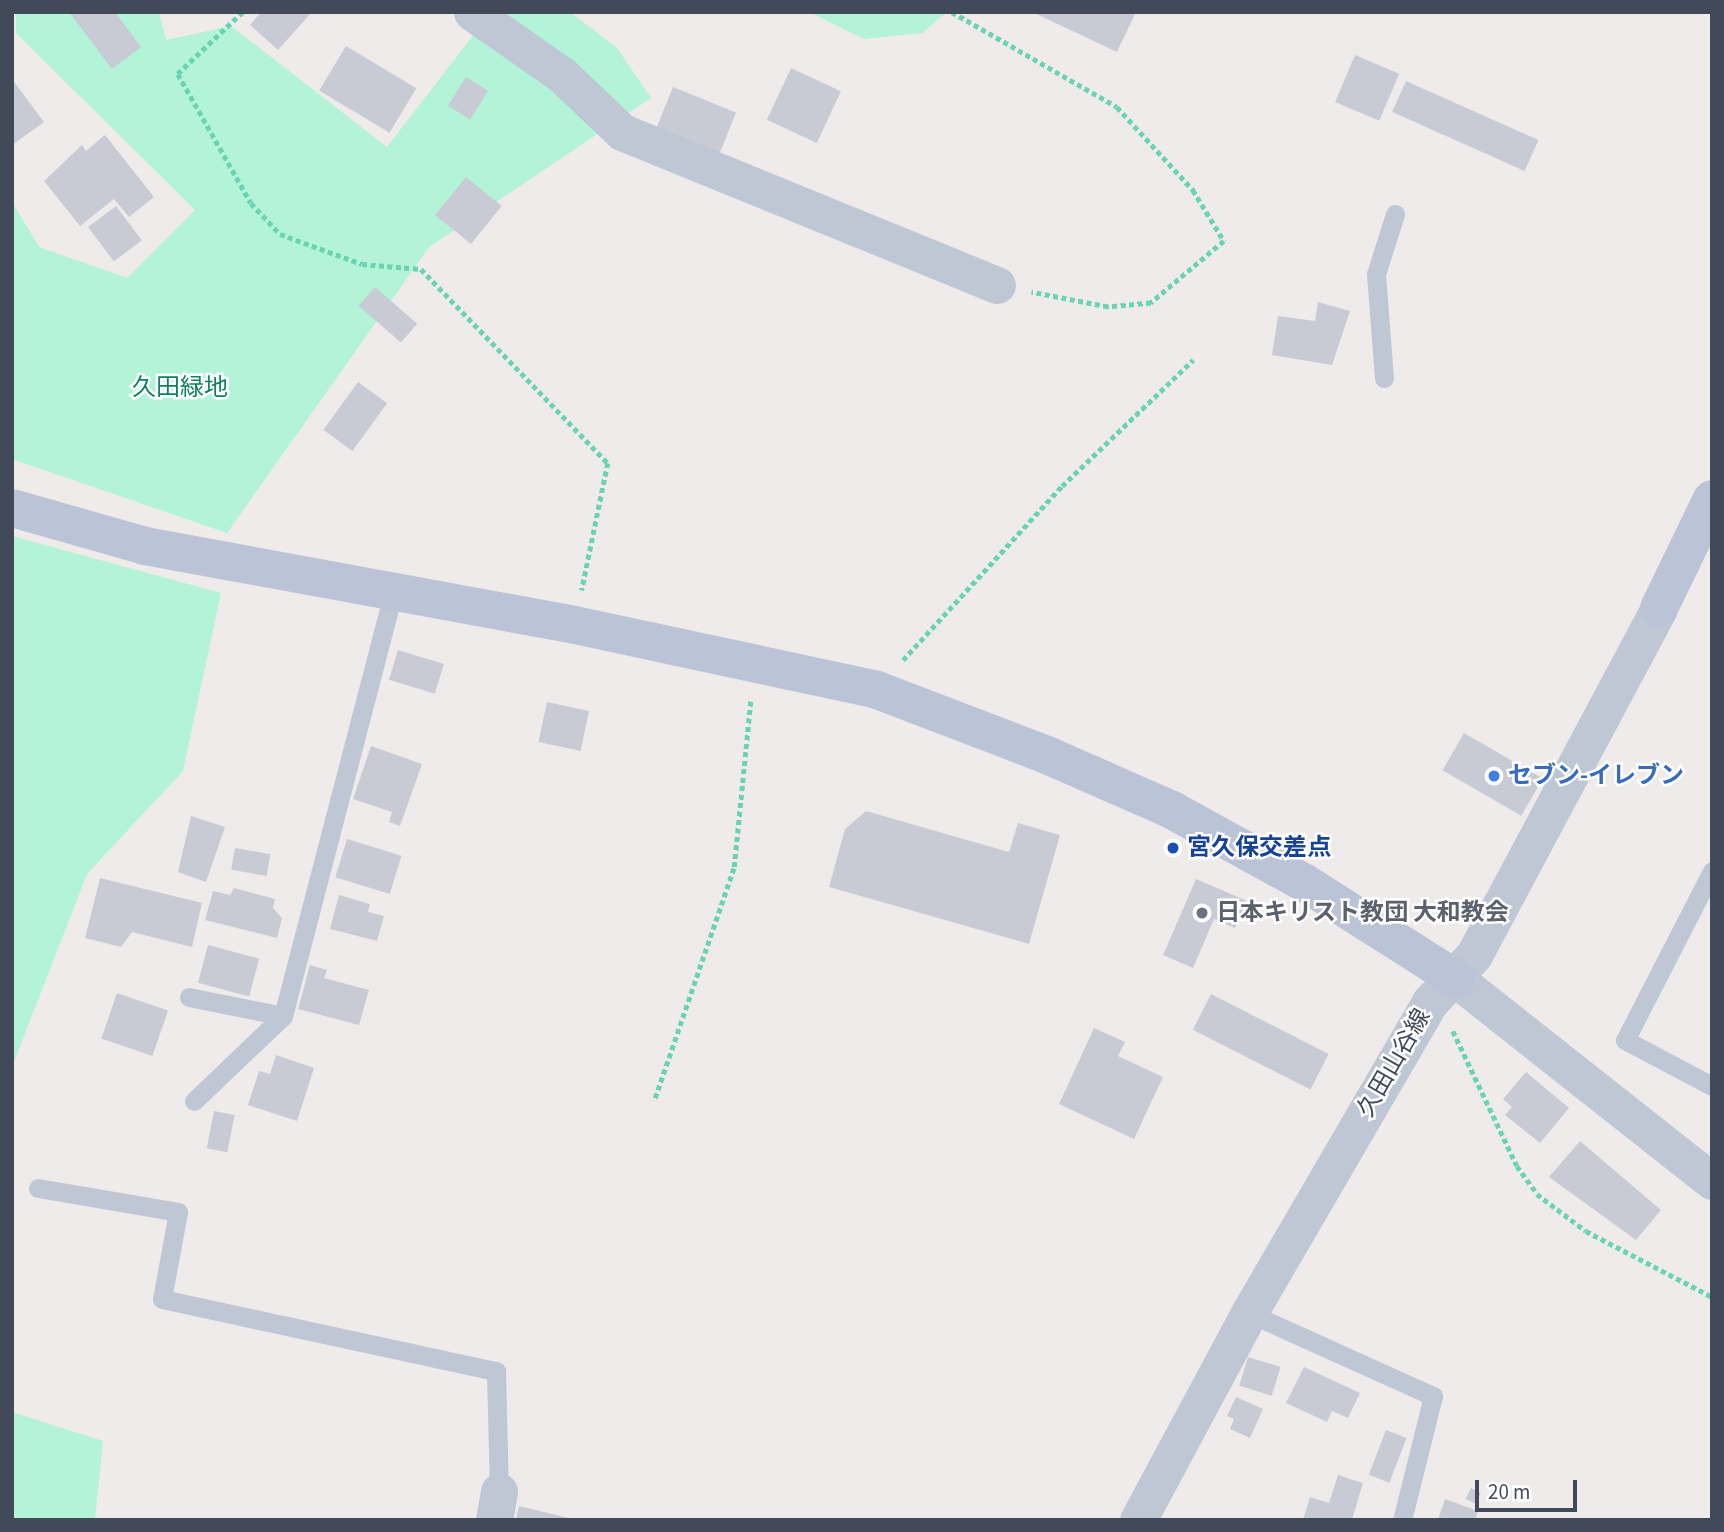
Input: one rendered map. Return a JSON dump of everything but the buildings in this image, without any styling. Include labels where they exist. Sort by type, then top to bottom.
[{"type":"street","points":[[472,12],[562,75],[622,132],[998,285]]},
{"type":"street","name":"久田山谷線","points":[[1138,1520],[1249,1312],[1430,1002],[1457,979],[1660,608],[1712,499]]},
{"type":"street","points":[[12,508],[145,546],[575,625],[877,690],[1047,755],[1172,810],[1305,883],[1457,979],[1712,1181]]},
{"type":"lane","points":[[1384,378],[1376,274],[1395,214]]},
{"type":"lane","points":[[194,1101],[283,1016],[394,592]]},
{"type":"lane","points":[[1712,871],[1625,1040],[1712,1086]]},
{"type":"lane","points":[[189,997],[283,1016]]},
{"type":"lane","points":[[38,1188],[178,1212],[162,1299],[496,1371],[496,1505]]},
{"type":"lane","points":[[1249,1312],[1433,1396],[1402,1520]]},
{"type":"path","points":[[243,12],[178,74],[251,203],[280,233],[362,264],[421,269],[608,463],[575,625]]},
{"type":"path","points":[[951,12],[1117,107],[1193,190],[1224,241],[1151,303],[1108,307],[998,285]]},
{"type":"path","points":[[877,690],[1062,486],[1193,360]]},
{"type":"path","points":[[655,1098],[734,867],[756,663]]},
{"type":"path","points":[[1448,1021],[1517,1166],[1537,1194],[1586,1231],[1712,1297]]},
{"type":"green space","name":"久田緑地","points":[[16,12],[159,12],[166,40],[231,26],[387,147],[491,12],[570,12],[617,48],[651,98],[429,247],[227,533],[12,459],[12,202],[39,247],[127,278],[195,210],[16,33]]},
{"type":"green space","points":[[809,12],[947,12],[922,33],[864,39]]},
{"type":"green space","points":[[12,536],[221,593],[183,771],[87,874],[12,1067]]},
{"type":"green space","points":[[12,1412],[103,1441],[95,1520],[12,1520]]},
{"type":"place","name":"セブン-イレブン","points":[[1494,776]]},
{"type":"place","name":"宮久保交差点","points":[[1173,848]]},
{"type":"place","name":"日本キリスト教団 大和教会","points":[[1202,913]]}]
